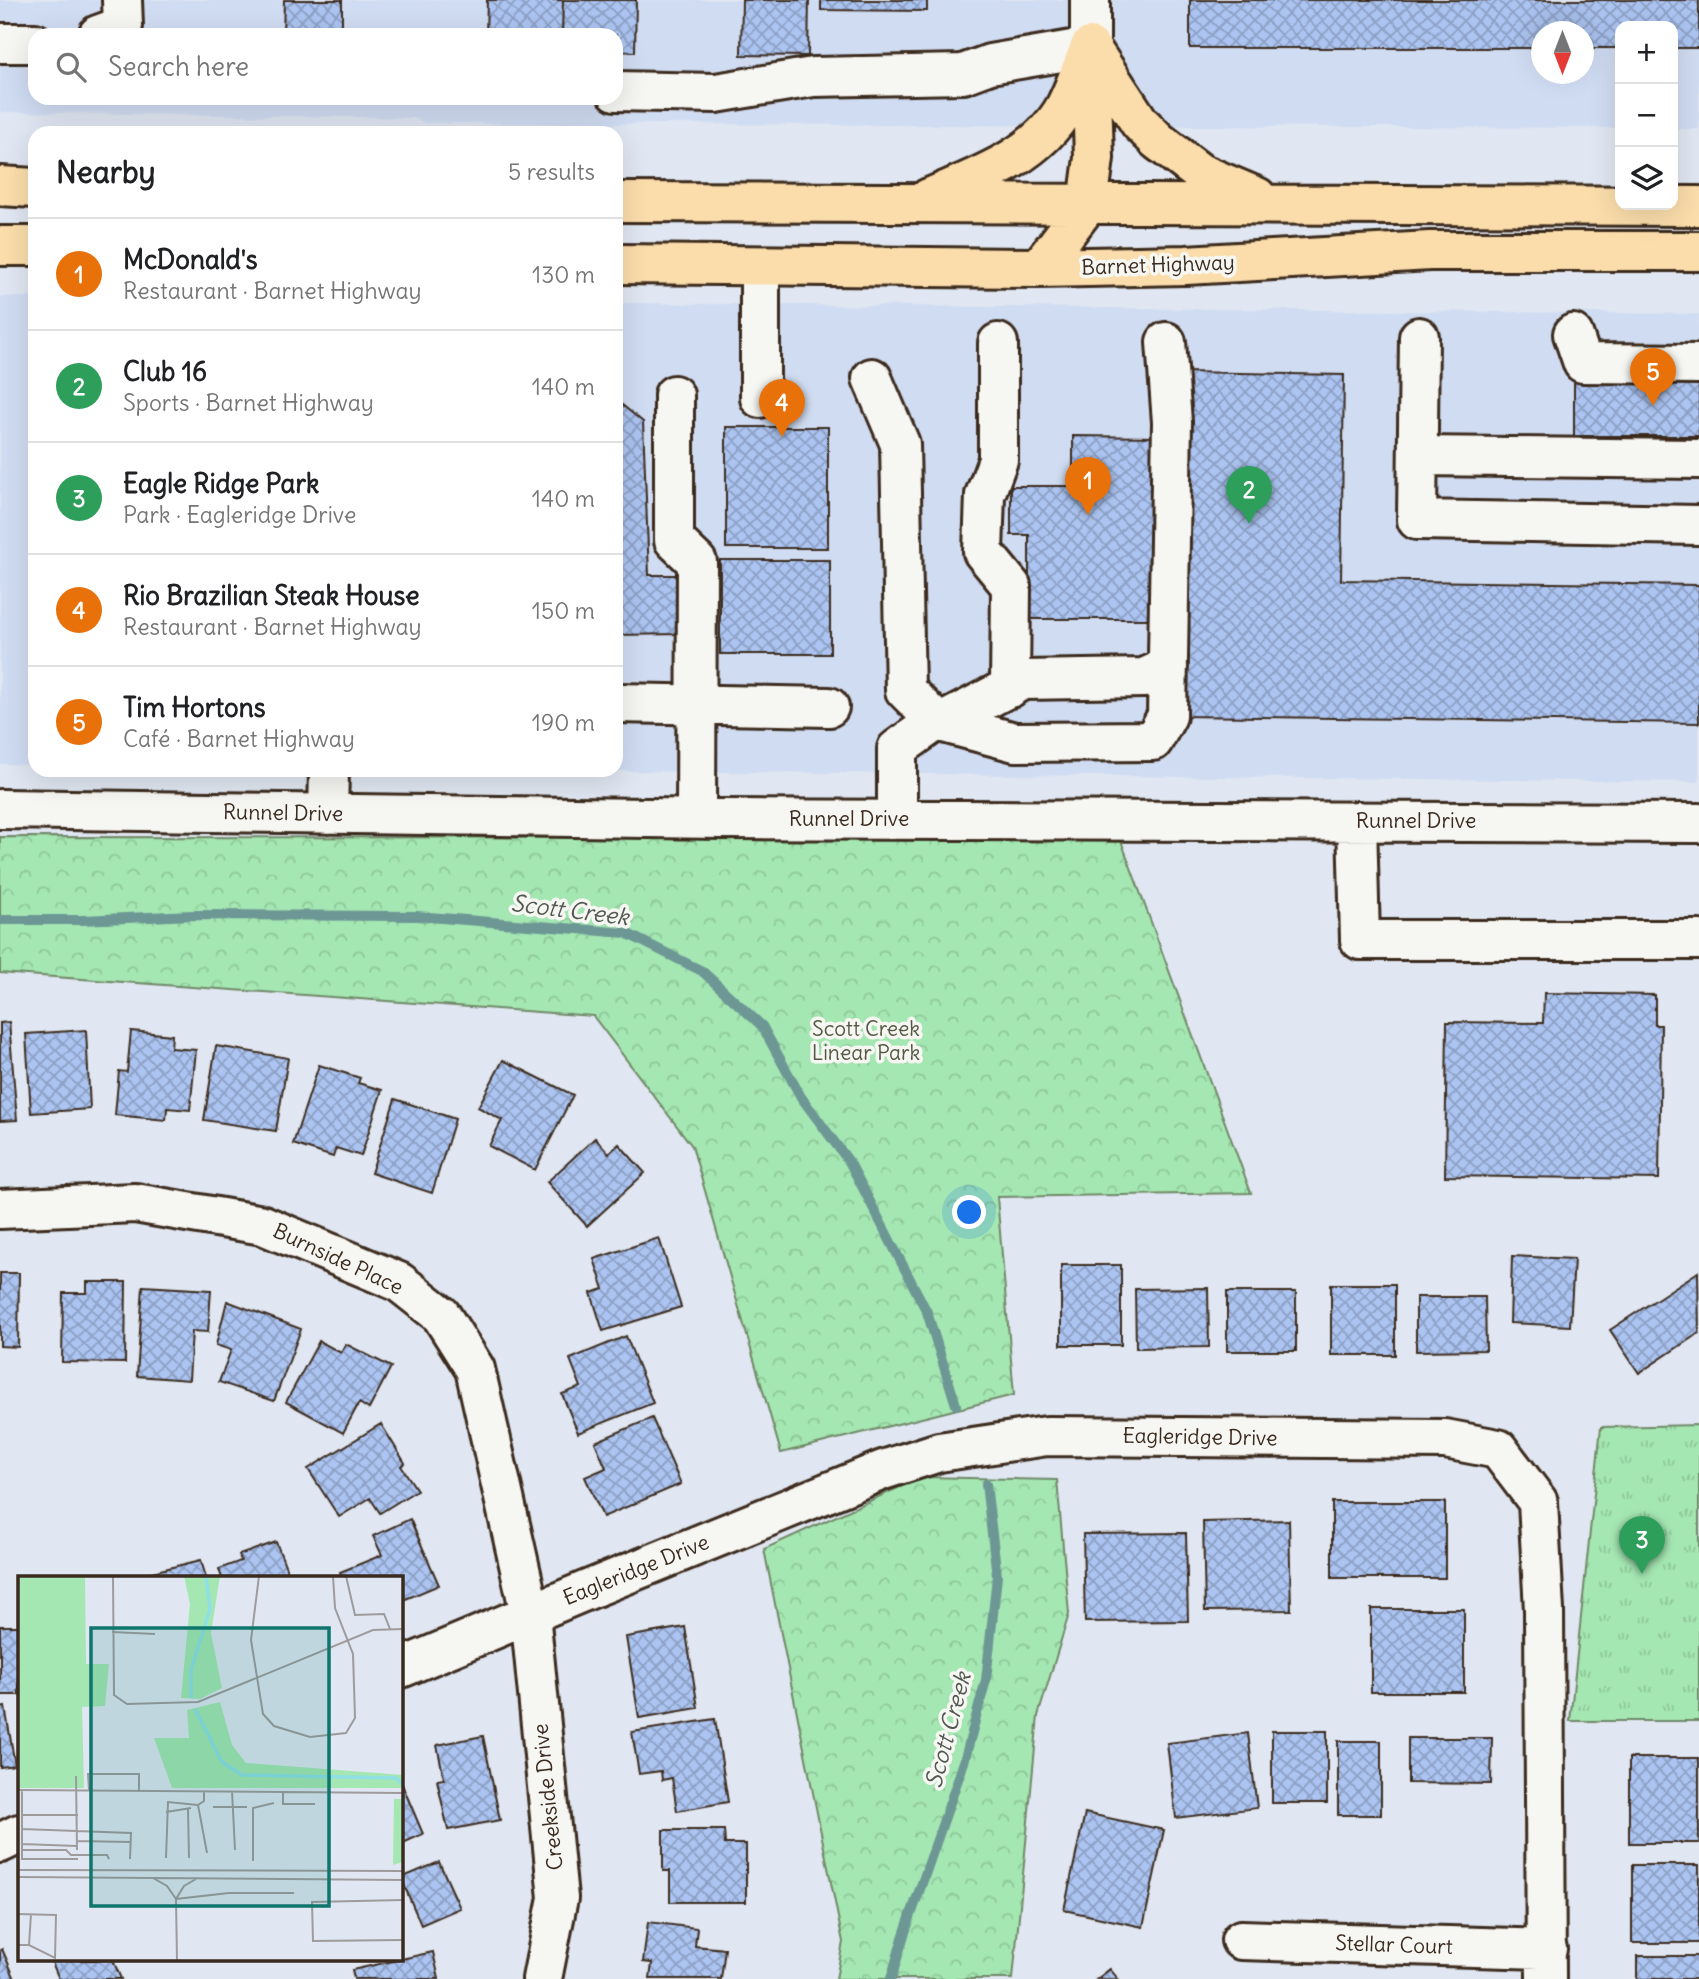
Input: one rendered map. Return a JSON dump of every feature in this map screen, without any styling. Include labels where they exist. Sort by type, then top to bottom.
[{"type":"main road","points":[[916,204],[971,180],[1020,154],[1039,140],[1065,108],[1090,47]]},
{"type":"main road","points":[[1090,47],[1140,123],[1158,141],[1200,173],[1272,204]]},
{"type":"main road","points":[[1039,268],[1088,204],[1094,158],[1090,47]]},
{"type":"main road","points":[[0,186],[28,188]]},
{"type":"main road","points":[[623,202],[1699,205]]},
{"type":"main road","points":[[0,246],[28,246]]},
{"type":"main road","name":"Barnet Highway","points":[[623,264],[1039,268],[1186,265],[1454,251],[1699,251]]},
{"type":"street","points":[[118,28],[123,26],[122,0]]},
{"type":"street","points":[[623,92],[716,93],[813,77],[963,74],[990,64],[1090,47],[1090,0]]},
{"type":"street","points":[[0,43],[28,43]]},
{"type":"street","points":[[760,267],[760,398]]},
{"type":"street","points":[[1573,334],[1583,363],[1699,364]]},
{"type":"street","points":[[1419,337],[1417,520],[1699,525]]},
{"type":"street","points":[[872,378],[900,444],[905,690],[938,722],[1015,743],[1153,741],[1167,716],[1171,422],[1166,342]]},
{"type":"street","points":[[998,343],[998,460],[985,495],[983,552],[1012,586],[1010,688]]},
{"type":"street","points":[[674,395],[674,540],[697,562],[696,818]]},
{"type":"street","points":[[1418,456],[1699,459]]},
{"type":"street","points":[[897,819],[897,749],[938,722],[1023,680],[1144,678],[1168,667]]},
{"type":"street","points":[[623,703],[829,707]]},
{"type":"street","points":[[328,814],[329,777]]},
{"type":"street","name":"Runnel Drive","points":[[0,809],[696,818],[1699,823]]},
{"type":"street","points":[[1357,821],[1360,940],[1699,940]]},
{"type":"street","name":"Burnside Place","points":[[0,1209],[135,1203],[263,1224],[399,1282],[441,1315],[475,1368],[530,1613]]},
{"type":"street","name":"Eagleridge Drive","points":[[402,1668],[883,1470],[939,1451],[1047,1436],[1445,1439],[1498,1449],[1538,1502],[1544,1609],[1547,1964]]},
{"type":"street","name":"Creekside Drive","points":[[530,1613],[558,1898],[542,1979]]},
{"type":"street","points":[[0,1843],[18,1834]]},
{"type":"street","name":"Stellar Court","points":[[1241,1940],[1547,1964]]},
{"type":"shaded area","points":[[0,0],[1699,0],[1699,129],[1678,129],[1678,21],[1615,21],[1615,128],[425,123],[413,118],[0,112]]},
{"type":"shaded area","points":[[0,297],[28,297],[28,765],[0,764]]},
{"type":"shaded area","points":[[623,303],[1699,314],[1699,782],[623,771]]},
{"type":"green space","name":"Scott Creek Linear Park","points":[[0,837],[1120,838],[1251,1193],[997,1197],[1014,1395],[781,1453],[692,1146],[593,1016],[0,973]]},
{"type":"green space","points":[[1699,1425],[1699,1721],[1570,1721],[1601,1427]]},
{"type":"green space","points":[[922,1477],[1057,1480],[1069,1614],[1038,1716],[1013,1979],[836,1979],[843,1942],[764,1549]]},
{"type":"building","points":[[284,0],[342,0],[342,28],[283,28]]},
{"type":"building","points":[[487,0],[563,0],[562,28],[486,28]]},
{"type":"building","points":[[563,0],[636,0],[635,52],[623,51],[623,28],[562,28]]},
{"type":"building","points":[[742,0],[809,0],[808,56],[741,55]]},
{"type":"building","points":[[821,0],[927,0],[927,11],[821,10]]},
{"type":"building","points":[[1190,0],[1699,0],[1699,48],[1678,48],[1678,21],[1615,21],[1615,48],[1594,48],[1594,21],[1531,21],[1531,48],[1190,48]]},
{"type":"building","points":[[1184,372],[1344,375],[1341,580],[1699,585],[1699,723],[1179,716]]},
{"type":"building","points":[[1574,372],[1699,372],[1699,436],[1574,436]]},
{"type":"building","points":[[623,406],[643,422],[649,575],[679,575],[682,634],[623,635]]},
{"type":"building","points":[[726,427],[828,427],[828,548],[726,548]]},
{"type":"building","points":[[1073,436],[1160,437],[1165,619],[1029,619],[1029,535],[1011,535],[1011,486],[1073,486]]},
{"type":"building","points":[[720,560],[830,560],[830,654],[720,654]]},
{"type":"building","points":[[1544,993],[1655,995],[1655,1025],[1661,1025],[1659,1179],[1445,1176],[1447,1022],[1543,1023]]},
{"type":"building","points":[[9,1022],[17,1120],[0,1121],[0,1023]]},
{"type":"building","points":[[86,1030],[90,1109],[31,1113],[26,1034]]},
{"type":"building","points":[[131,1031],[172,1035],[171,1048],[196,1050],[190,1110],[167,1108],[166,1120],[115,1115],[119,1071],[127,1072]]},
{"type":"building","points":[[216,1046],[288,1058],[276,1131],[204,1120]]},
{"type":"building","points":[[503,1060],[573,1095],[535,1170],[489,1146],[502,1120],[478,1107]]},
{"type":"building","points":[[319,1065],[360,1078],[358,1083],[382,1090],[361,1156],[336,1148],[333,1157],[293,1144]]},
{"type":"building","points":[[395,1099],[455,1119],[432,1193],[371,1173]]},
{"type":"building","points":[[595,1138],[609,1153],[619,1144],[645,1173],[587,1226],[547,1182]]},
{"type":"building","points":[[659,1238],[681,1307],[603,1331],[591,1293],[604,1289],[594,1259]]},
{"type":"building","points":[[1512,1256],[1574,1259],[1570,1326],[1510,1323]]},
{"type":"building","points":[[1061,1265],[1121,1265],[1121,1345],[1061,1345]]},
{"type":"building","points":[[1698,1272],[1699,1333],[1639,1373],[1610,1330]]},
{"type":"building","points":[[0,1273],[19,1273],[18,1347],[0,1346]]},
{"type":"building","points":[[87,1282],[126,1282],[125,1363],[62,1362],[63,1293],[87,1293]]},
{"type":"building","points":[[1331,1284],[1395,1284],[1395,1355],[1331,1355]]},
{"type":"building","points":[[143,1286],[211,1290],[208,1332],[192,1331],[189,1380],[137,1376]]},
{"type":"building","points":[[1208,1288],[1209,1347],[1136,1348],[1135,1289]]},
{"type":"building","points":[[1227,1292],[1296,1292],[1296,1351],[1227,1351]]},
{"type":"building","points":[[1416,1297],[1485,1297],[1486,1350],[1416,1351]]},
{"type":"building","points":[[227,1301],[301,1329],[274,1401],[219,1382],[231,1350],[216,1345]]},
{"type":"building","points":[[626,1336],[653,1403],[578,1433],[562,1394],[581,1387],[570,1359]]},
{"type":"building","points":[[319,1341],[341,1353],[346,1344],[391,1367],[369,1409],[359,1403],[343,1433],[286,1402]]},
{"type":"building","points":[[652,1418],[681,1484],[603,1517],[585,1477],[606,1468],[595,1442]]},
{"type":"building","points":[[381,1424],[405,1463],[401,1466],[417,1490],[380,1513],[370,1498],[339,1517],[308,1469]]},
{"type":"building","points":[[1332,1502],[1445,1502],[1445,1578],[1332,1578]]},
{"type":"building","points":[[410,1519],[439,1585],[402,1601],[402,1576],[342,1576],[340,1572],[382,1555],[373,1536]]},
{"type":"building","points":[[1289,1520],[1291,1610],[1205,1611],[1203,1522]]},
{"type":"building","points":[[1186,1533],[1188,1621],[1085,1622],[1083,1534]]},
{"type":"building","points":[[276,1542],[289,1576],[221,1576],[219,1569],[241,1561],[239,1555]]},
{"type":"building","points":[[201,1560],[205,1576],[149,1576],[148,1573]]},
{"type":"building","points":[[1371,1609],[1464,1609],[1464,1692],[1371,1692]]},
{"type":"building","points":[[0,1626],[18,1626],[18,1695],[0,1695]]},
{"type":"building","points":[[685,1627],[698,1708],[639,1718],[626,1637]]},
{"type":"building","points":[[5,1707],[15,1765],[0,1767],[0,1708]]},
{"type":"building","points":[[715,1719],[728,1802],[677,1811],[672,1778],[662,1780],[661,1771],[639,1774],[632,1732]]},
{"type":"building","points":[[1272,1731],[1327,1731],[1327,1803],[1272,1803]]},
{"type":"building","points":[[1248,1733],[1257,1808],[1176,1818],[1167,1743]]},
{"type":"building","points":[[483,1736],[500,1820],[448,1830],[437,1780],[444,1779],[437,1745]]},
{"type":"building","points":[[1408,1738],[1492,1738],[1491,1784],[1408,1783]]},
{"type":"building","points":[[1338,1741],[1381,1741],[1381,1815],[1338,1815]]},
{"type":"building","points":[[1629,1758],[1699,1758],[1699,1843],[1629,1843]]},
{"type":"building","points":[[402,1784],[423,1834],[402,1844]]},
{"type":"building","points":[[1085,1813],[1164,1830],[1143,1927],[1064,1910]]},
{"type":"building","points":[[663,1830],[724,1830],[725,1844],[746,1844],[746,1902],[670,1902],[670,1871],[663,1871]]},
{"type":"building","points":[[439,1862],[460,1908],[421,1925],[402,1878]]},
{"type":"building","points":[[1632,1865],[1699,1865],[1699,1943],[1632,1943]]},
{"type":"building","points":[[648,1922],[697,1928],[695,1946],[725,1949],[721,1979],[650,1979],[652,1963],[643,1962]]},
{"type":"building","points":[[2,1949],[15,1979],[0,1979]]},
{"type":"building","points":[[433,1952],[439,1979],[354,1979],[352,1970],[388,1962],[402,1962],[402,1959]]},
{"type":"building","points":[[1637,1956],[1699,1956],[1699,1979],[1637,1979]]},
{"type":"building","points":[[52,1962],[114,1962],[121,1979],[59,1979]]},
{"type":"building","points":[[1110,1969],[1118,1979],[1097,1979]]},
{"type":"waterway","name":"Scott Creek","points":[[0,920],[82,920],[192,915],[417,916],[626,933],[702,971],[762,1026],[801,1097],[850,1163],[927,1312],[956,1405]]},
{"type":"waterway","name":"Scott Creek","points":[[891,1979],[964,1762],[986,1680],[997,1576],[986,1484]]},
{"type":"place","name":"Tim Hortons","points":[[1653,406]]},
{"type":"place","name":"Rio Brazilian Steak House","points":[[782,437]]},
{"type":"place","name":"McDonald's","points":[[1088,515]]},
{"type":"place","name":"Club 16","points":[[1249,524]]},
{"type":"place","name":"Eagle Ridge Park","points":[[1642,1574]]}]
